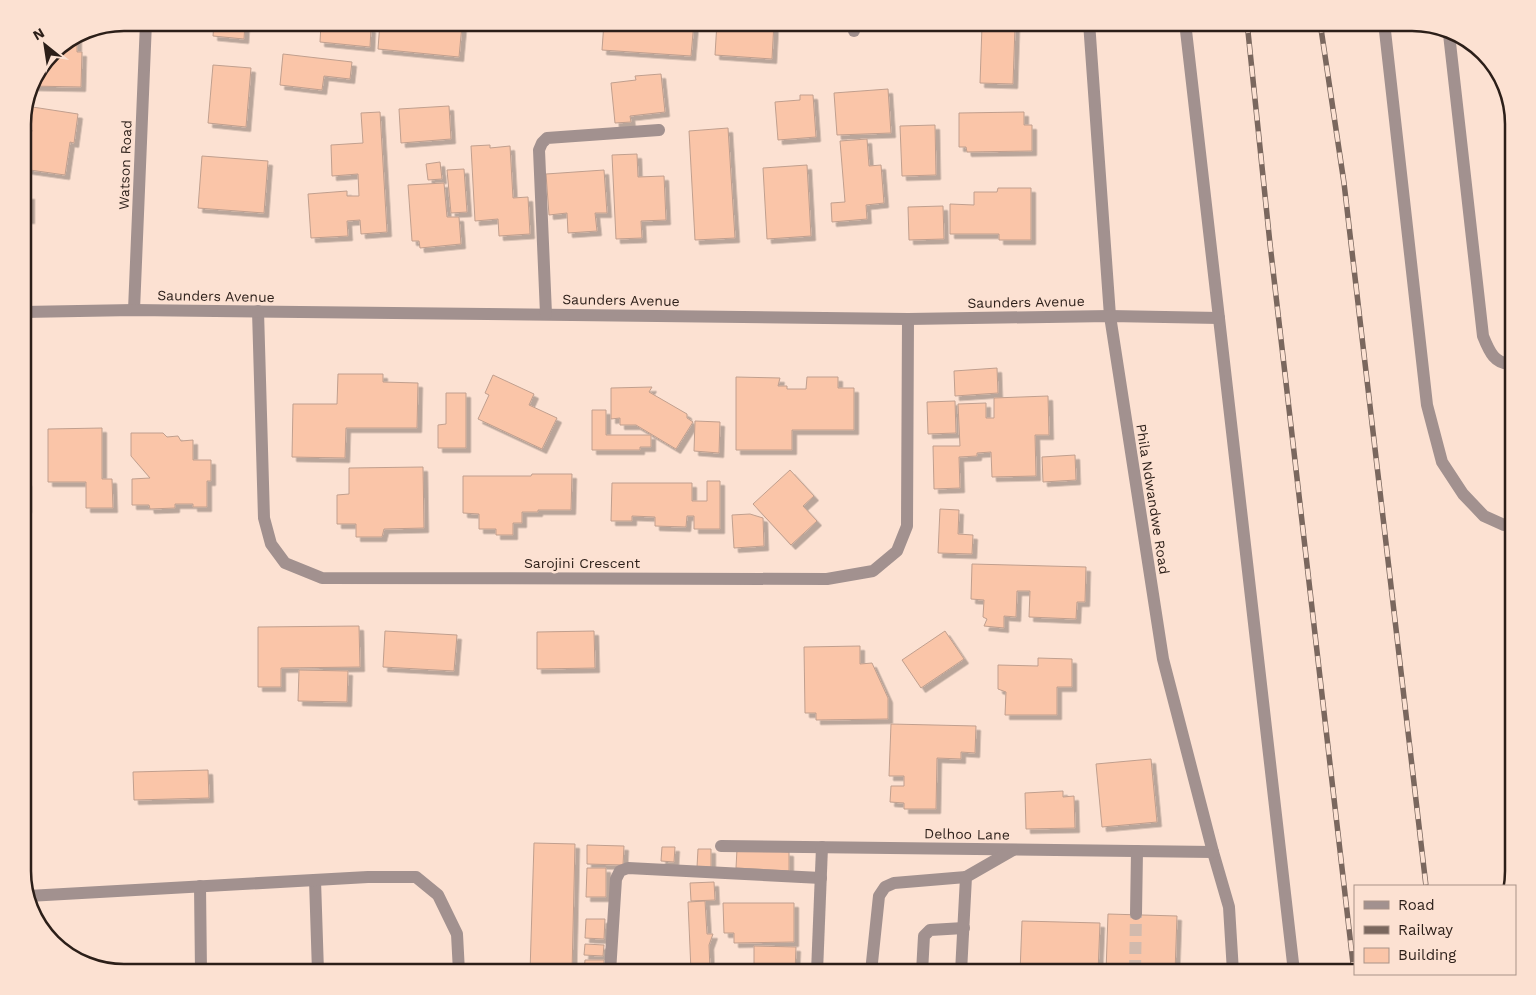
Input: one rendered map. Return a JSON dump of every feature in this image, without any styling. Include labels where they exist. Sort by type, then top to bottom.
[{"type":"street","name":"Watson Road","points":[[134,310],[146,31]]},
{"type":"street","name":"Phila Ndwandwe Road","points":[[1090,31],[1110,316],[1163,660],[1229,907],[1232,964]]},
{"type":"street","points":[[1186,31],[1293,964]]},
{"type":"street","points":[[1385,31],[1428,405],[1442,462],[1463,494],[1484,516],[1505,525]]},
{"type":"street","points":[[1449,39],[1483,336],[1494,359],[1505,362]]},
{"type":"street","points":[[546,314],[539,150],[542,143],[547,138],[659,130]]},
{"type":"street","name":"Saunders Avenue","points":[[31,312],[258,311],[908,319],[1110,316],[1219,318]]},
{"type":"street","name":"Sarojini Crescent","points":[[258,311],[264,518],[271,544],[285,563],[322,578],[827,579],[873,571],[897,550],[907,526],[908,319]]},
{"type":"street","name":"Delhoo Lane","points":[[721,846],[1213,852]]},
{"type":"street","points":[[817,964],[822,847]]},
{"type":"street","points":[[872,964],[879,896],[885,887],[894,883],[966,877],[1014,850]]},
{"type":"street","points":[[1136,914],[1137,851]]},
{"type":"street","points":[[611,964],[616,879],[620,870],[628,868],[821,878]]},
{"type":"street","points":[[35,896],[416,876],[438,895],[457,934],[459,964]]},
{"type":"street","points":[[962,964],[966,877]]},
{"type":"street","points":[[315,880],[318,964]]},
{"type":"street","points":[[200,886],[201,964]]},
{"type":"street","points":[[922,964],[924,936],[926,932],[930,930],[964,928]]},
{"type":"building","points":[[213,31],[245,31],[244,39],[213,36]]},
{"type":"building","points":[[321,31],[371,31],[370,47],[320,42]]},
{"type":"building","points":[[379,31],[461,31],[459,57],[378,49]]},
{"type":"building","points":[[603,31],[693,31],[691,56],[602,50]]},
{"type":"building","points":[[716,31],[774,31],[772,59],[715,55]]},
{"type":"building","points":[[982,31],[1015,31],[1013,84],[980,83]]},
{"type":"building","points":[[77,45],[77,52],[82,52],[81,87],[39,86],[49,70],[70,70],[70,49]]},
{"type":"building","points":[[283,54],[352,62],[350,79],[324,76],[322,90],[280,85]]},
{"type":"building","points":[[213,65],[251,68],[246,127],[208,123]]},
{"type":"building","points":[[661,74],[665,112],[630,116],[631,122],[615,123],[611,83],[636,80],[635,76]]},
{"type":"building","points":[[888,89],[891,133],[837,135],[834,93]]},
{"type":"building","points":[[800,95],[813,95],[816,137],[778,140],[775,102],[800,100]]},
{"type":"building","points":[[449,106],[451,139],[401,143],[399,109]]},
{"type":"building","points":[[33,107],[78,114],[74,143],[70,142],[65,175],[31,170]]},
{"type":"building","points":[[380,112],[387,232],[361,234],[360,220],[347,221],[348,236],[311,238],[308,194],[347,191],[347,196],[359,196],[358,174],[332,176],[331,145],[363,143],[361,113]]},
{"type":"building","points":[[1024,112],[1024,125],[1032,125],[1032,151],[967,152],[966,147],[959,147],[959,113]]},
{"type":"building","points":[[935,125],[936,175],[902,176],[900,126]]},
{"type":"building","points":[[728,128],[735,238],[695,240],[689,131]]},
{"type":"building","points":[[867,139],[869,166],[881,165],[884,203],[866,205],[867,219],[832,222],[831,203],[845,202],[840,141]]},
{"type":"building","points":[[490,145],[490,148],[510,146],[513,198],[528,197],[530,234],[499,236],[498,219],[475,221],[471,146]]},
{"type":"building","points":[[637,154],[638,177],[664,176],[666,220],[641,221],[642,238],[616,239],[612,155]]},
{"type":"building","points":[[202,156],[268,161],[264,213],[198,208]]},
{"type":"building","points":[[440,162],[442,179],[428,180],[426,164]]},
{"type":"building","points":[[807,165],[811,236],[767,239],[763,168]]},
{"type":"building","points":[[464,169],[467,212],[451,213],[447,170]]},
{"type":"building","points":[[604,170],[607,213],[595,213],[597,231],[568,233],[567,213],[549,215],[546,174]]},
{"type":"building","points":[[444,183],[447,217],[459,217],[461,244],[420,248],[419,241],[412,241],[408,185]]},
{"type":"building","points":[[998,188],[1031,188],[1031,240],[999,240],[999,234],[950,234],[950,204],[974,205],[974,192],[997,192]]},
{"type":"building","points":[[943,206],[944,239],[909,240],[908,207]]},
{"type":"building","points":[[997,368],[998,393],[955,396],[954,371]]},
{"type":"building","points":[[338,374],[383,374],[383,382],[418,383],[417,428],[346,428],[345,458],[292,457],[293,404],[337,404]]},
{"type":"building","points":[[493,375],[534,394],[529,405],[557,418],[542,449],[478,419],[489,395],[485,393]]},
{"type":"building","points":[[736,377],[780,378],[778,386],[787,386],[787,389],[806,389],[807,377],[838,377],[838,388],[854,388],[854,430],[792,430],[792,450],[736,450]]},
{"type":"building","points":[[652,387],[649,392],[687,414],[687,418],[693,422],[676,449],[636,425],[620,425],[620,418],[611,419],[611,388]]},
{"type":"building","points":[[446,393],[466,393],[466,448],[438,448],[438,425],[446,424]]},
{"type":"building","points":[[1048,396],[1049,435],[1035,435],[1036,476],[992,477],[991,452],[977,453],[977,456],[959,457],[960,488],[934,489],[933,446],[960,446],[958,404],[986,403],[986,418],[994,418],[994,398]]},
{"type":"building","points":[[955,401],[956,433],[928,434],[927,402]]},
{"type":"building","points":[[592,410],[606,410],[606,435],[651,435],[651,447],[640,447],[640,450],[592,450]]},
{"type":"building","points":[[695,421],[720,422],[719,453],[694,451]]},
{"type":"building","points":[[102,428],[102,479],[112,479],[113,508],[86,508],[86,482],[48,482],[48,429]]},
{"type":"building","points":[[131,433],[163,433],[167,437],[178,436],[181,441],[193,440],[193,460],[211,460],[211,481],[207,481],[207,507],[193,507],[193,504],[175,504],[175,508],[150,509],[149,505],[132,505],[132,479],[150,478],[131,456]]},
{"type":"building","points":[[1075,455],[1076,480],[1043,482],[1042,457]]},
{"type":"building","points":[[423,467],[424,528],[384,529],[382,537],[356,537],[356,524],[337,524],[337,495],[349,494],[349,468]]},
{"type":"building","points":[[790,470],[814,496],[803,506],[817,521],[791,545],[753,504]]},
{"type":"building","points":[[532,474],[572,474],[571,510],[522,512],[522,523],[513,523],[513,535],[496,535],[496,529],[479,529],[479,514],[463,513],[463,476],[531,476]]},
{"type":"building","points":[[707,481],[720,481],[720,529],[694,529],[694,516],[687,516],[686,527],[655,526],[655,517],[632,516],[632,521],[611,521],[612,483],[692,483],[692,501],[707,501]]},
{"type":"building","points":[[940,509],[959,510],[958,534],[973,535],[972,554],[938,553]]},
{"type":"building","points":[[750,514],[763,518],[764,546],[734,548],[732,515]]},
{"type":"building","points":[[972,564],[1086,567],[1085,602],[1077,602],[1076,619],[1029,617],[1030,591],[1017,591],[1016,617],[1004,616],[1004,628],[984,626],[987,619],[983,617],[984,600],[971,599]]},
{"type":"building","points":[[359,626],[360,667],[281,668],[281,687],[258,687],[258,627]]},
{"type":"building","points":[[385,631],[457,635],[454,671],[383,667]]},
{"type":"building","points":[[594,631],[595,668],[537,669],[537,632]]},
{"type":"building","points":[[945,631],[964,659],[921,688],[902,660]]},
{"type":"building","points":[[860,646],[860,664],[872,663],[888,698],[888,719],[816,720],[816,713],[805,713],[804,647]]},
{"type":"building","points":[[1038,658],[1072,659],[1072,687],[1057,687],[1057,715],[1005,715],[1006,692],[998,689],[998,665],[1038,666]]},
{"type":"building","points":[[299,670],[348,671],[347,702],[298,701]]},
{"type":"building","points":[[891,724],[976,726],[975,753],[961,752],[961,759],[937,758],[936,809],[904,809],[904,803],[890,802],[891,786],[904,786],[904,776],[889,776]]},
{"type":"building","points":[[1151,759],[1157,822],[1102,827],[1096,764]]},
{"type":"building","points":[[208,770],[209,798],[134,800],[133,772]]},
{"type":"building","points":[[1063,791],[1063,797],[1074,796],[1075,828],[1026,829],[1025,793]]},
{"type":"building","points":[[534,843],[575,844],[572,964],[530,964]]},
{"type":"building","points":[[587,845],[624,846],[623,865],[587,864]]},
{"type":"building","points":[[662,847],[675,847],[674,862],[661,861]]},
{"type":"building","points":[[698,849],[711,849],[711,867],[697,867]]},
{"type":"building","points":[[737,849],[789,852],[789,871],[736,868]]},
{"type":"building","points":[[587,868],[606,868],[606,897],[586,897]]},
{"type":"building","points":[[714,882],[715,900],[691,901],[690,883]]},
{"type":"building","points":[[705,901],[707,934],[713,934],[709,945],[710,964],[691,964],[688,902]]},
{"type":"building","points":[[723,903],[794,903],[794,942],[734,943],[734,933],[724,933]]},
{"type":"building","points":[[1108,914],[1177,916],[1175,964],[1106,964]]},
{"type":"building","points":[[586,919],[605,919],[604,939],[585,938]]},
{"type":"building","points":[[1022,921],[1100,923],[1098,964],[1020,964]]},
{"type":"building","points":[[585,944],[604,945],[603,956],[584,955]]},
{"type":"building","points":[[754,946],[796,947],[795,964],[754,964]]},
{"type":"building","points":[[585,960],[604,960],[604,964],[585,964]]},
{"type":"tunnel","points":[[1135,964],[1136,914]]},
{"type":"railway","points":[[1248,31],[1270,244],[1353,964]]},
{"type":"railway","points":[[1321,31],[1344,183],[1426,885]]}]
